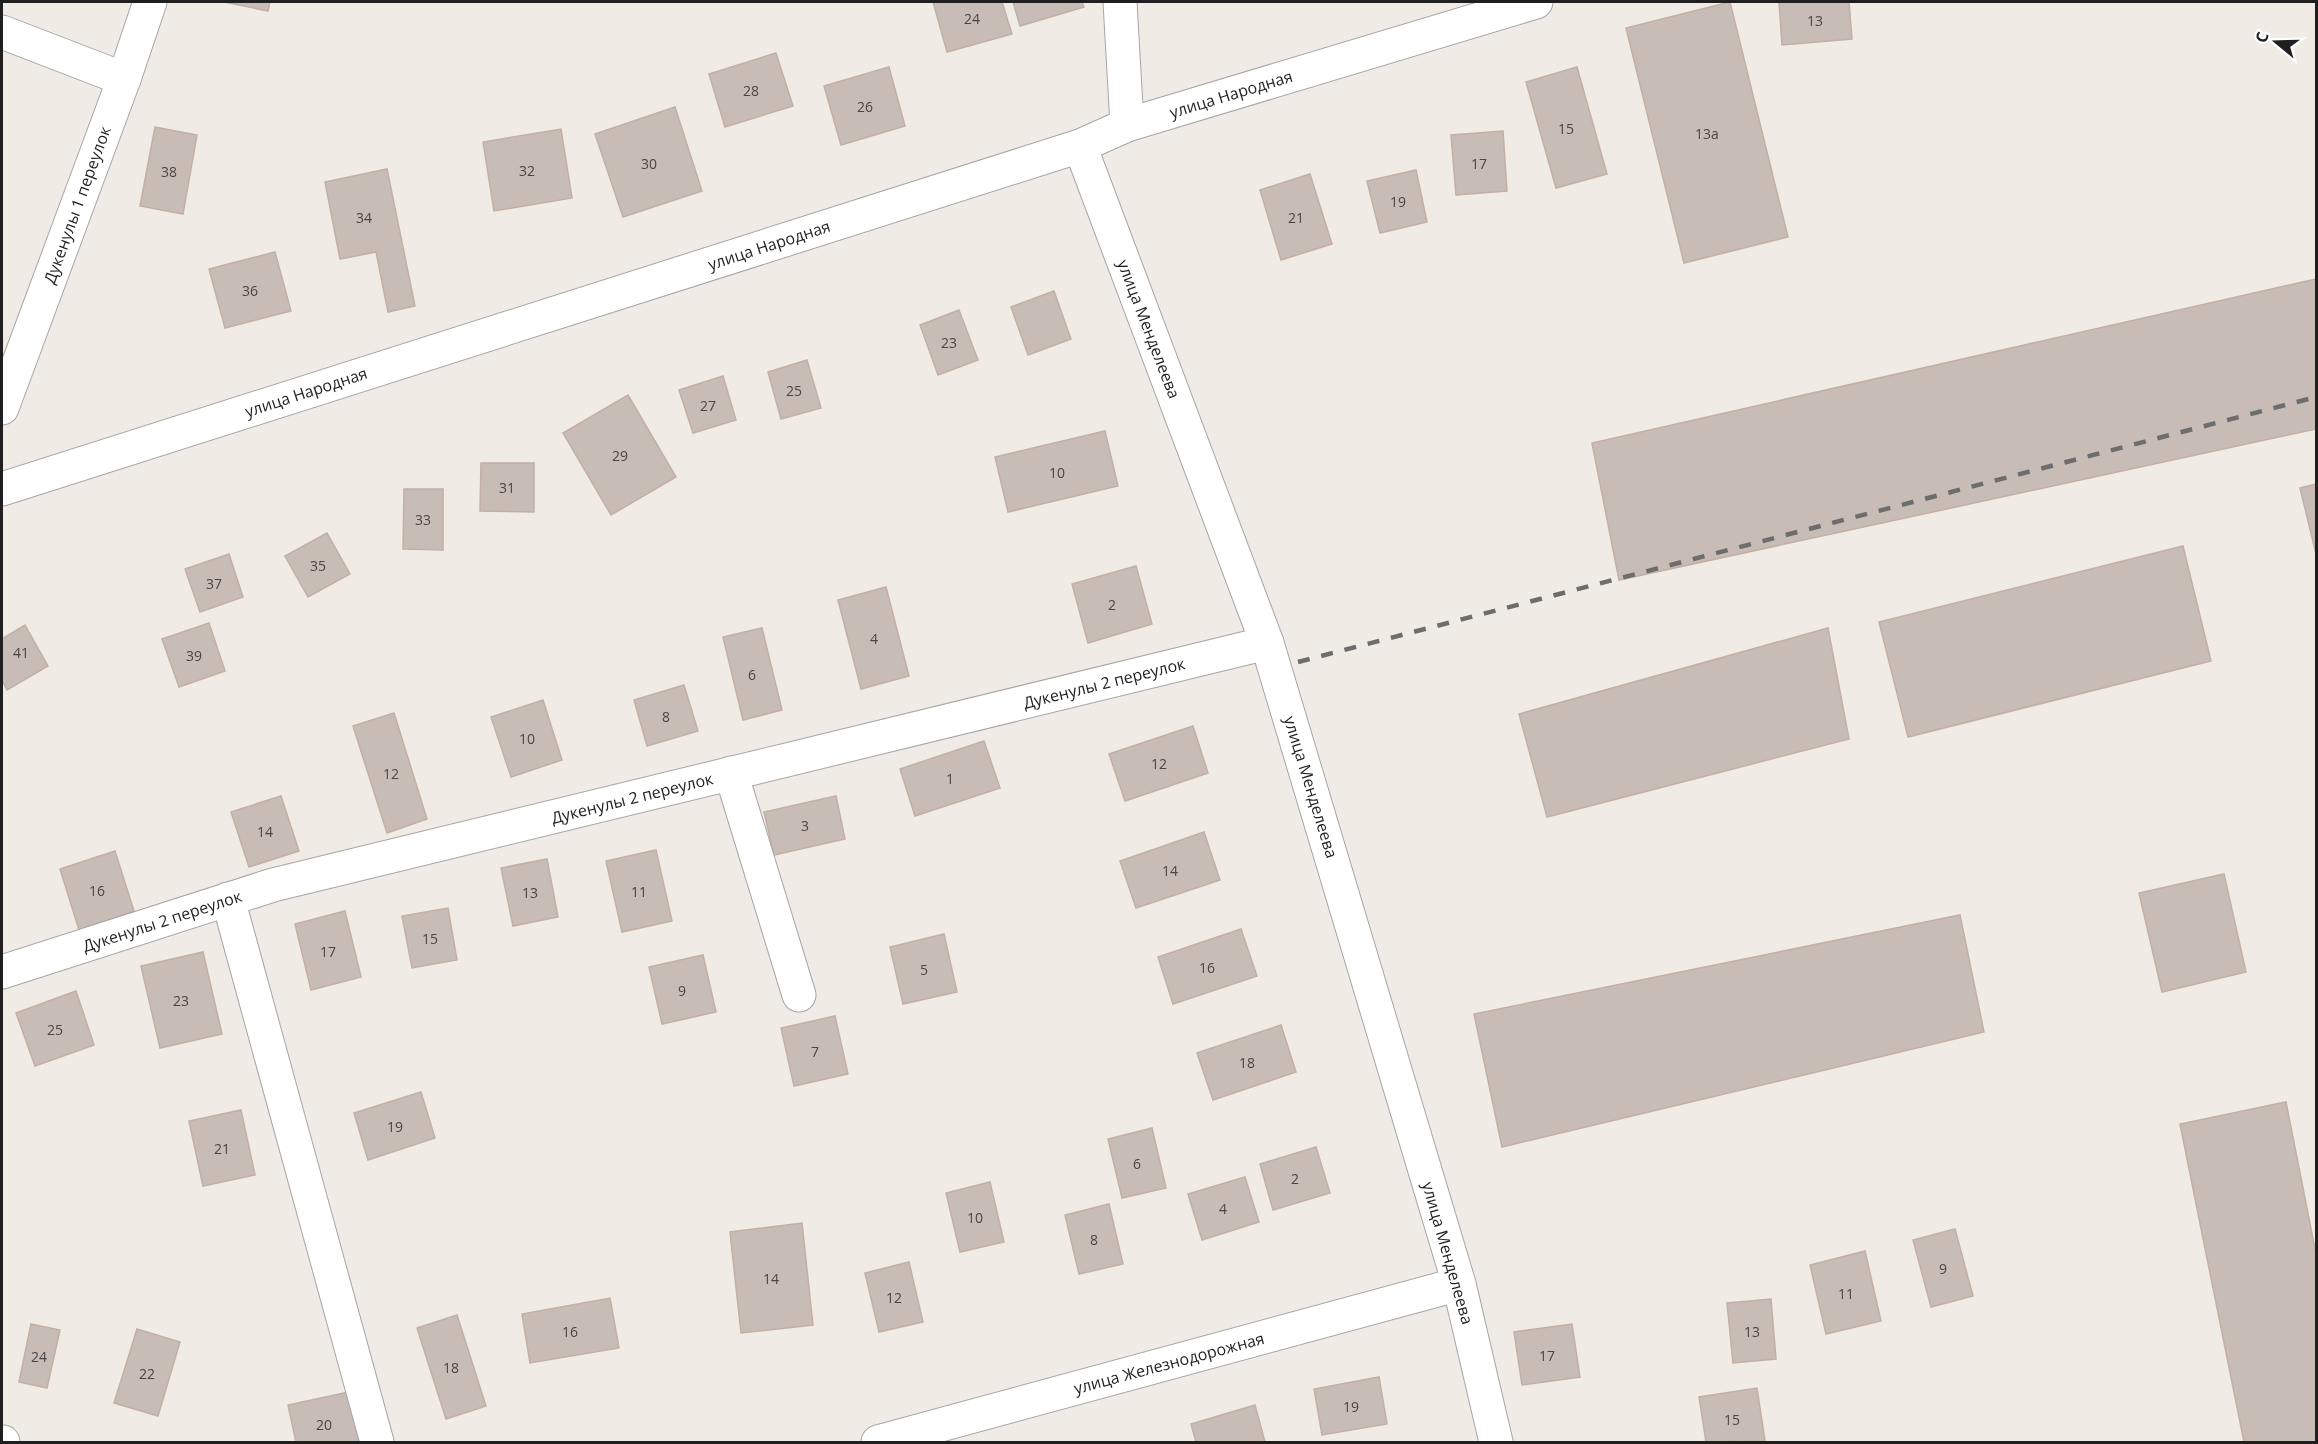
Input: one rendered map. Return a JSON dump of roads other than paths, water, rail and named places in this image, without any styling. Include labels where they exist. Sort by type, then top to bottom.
[{"type":"street","name":"Дукенулы 1 переулок","points":[[2,408],[124,80],[150,2]]},
{"type":"street","points":[[1120,2],[1127,125]]},
{"type":"street","name":"улица Народная","points":[[2,489],[1080,146],[1127,125],[1536,2]]},
{"type":"street","points":[[2,32],[124,80]]},
{"type":"street","name":"улица Менделеева","points":[[1080,146],[1267,643],[1459,1284],[1496,1443]]},
{"type":"street","name":"Дукенулы 2 переулок","points":[[2,972],[273,885],[1267,643]]},
{"type":"street","points":[[731,774],[799,995]]},
{"type":"street","points":[[228,899],[377,1443]]},
{"type":"street","name":"улица Железнодорожная","points":[[878,1443],[1459,1284]]},
{"type":"railway","points":[[1298,662],[2316,397]]}]
